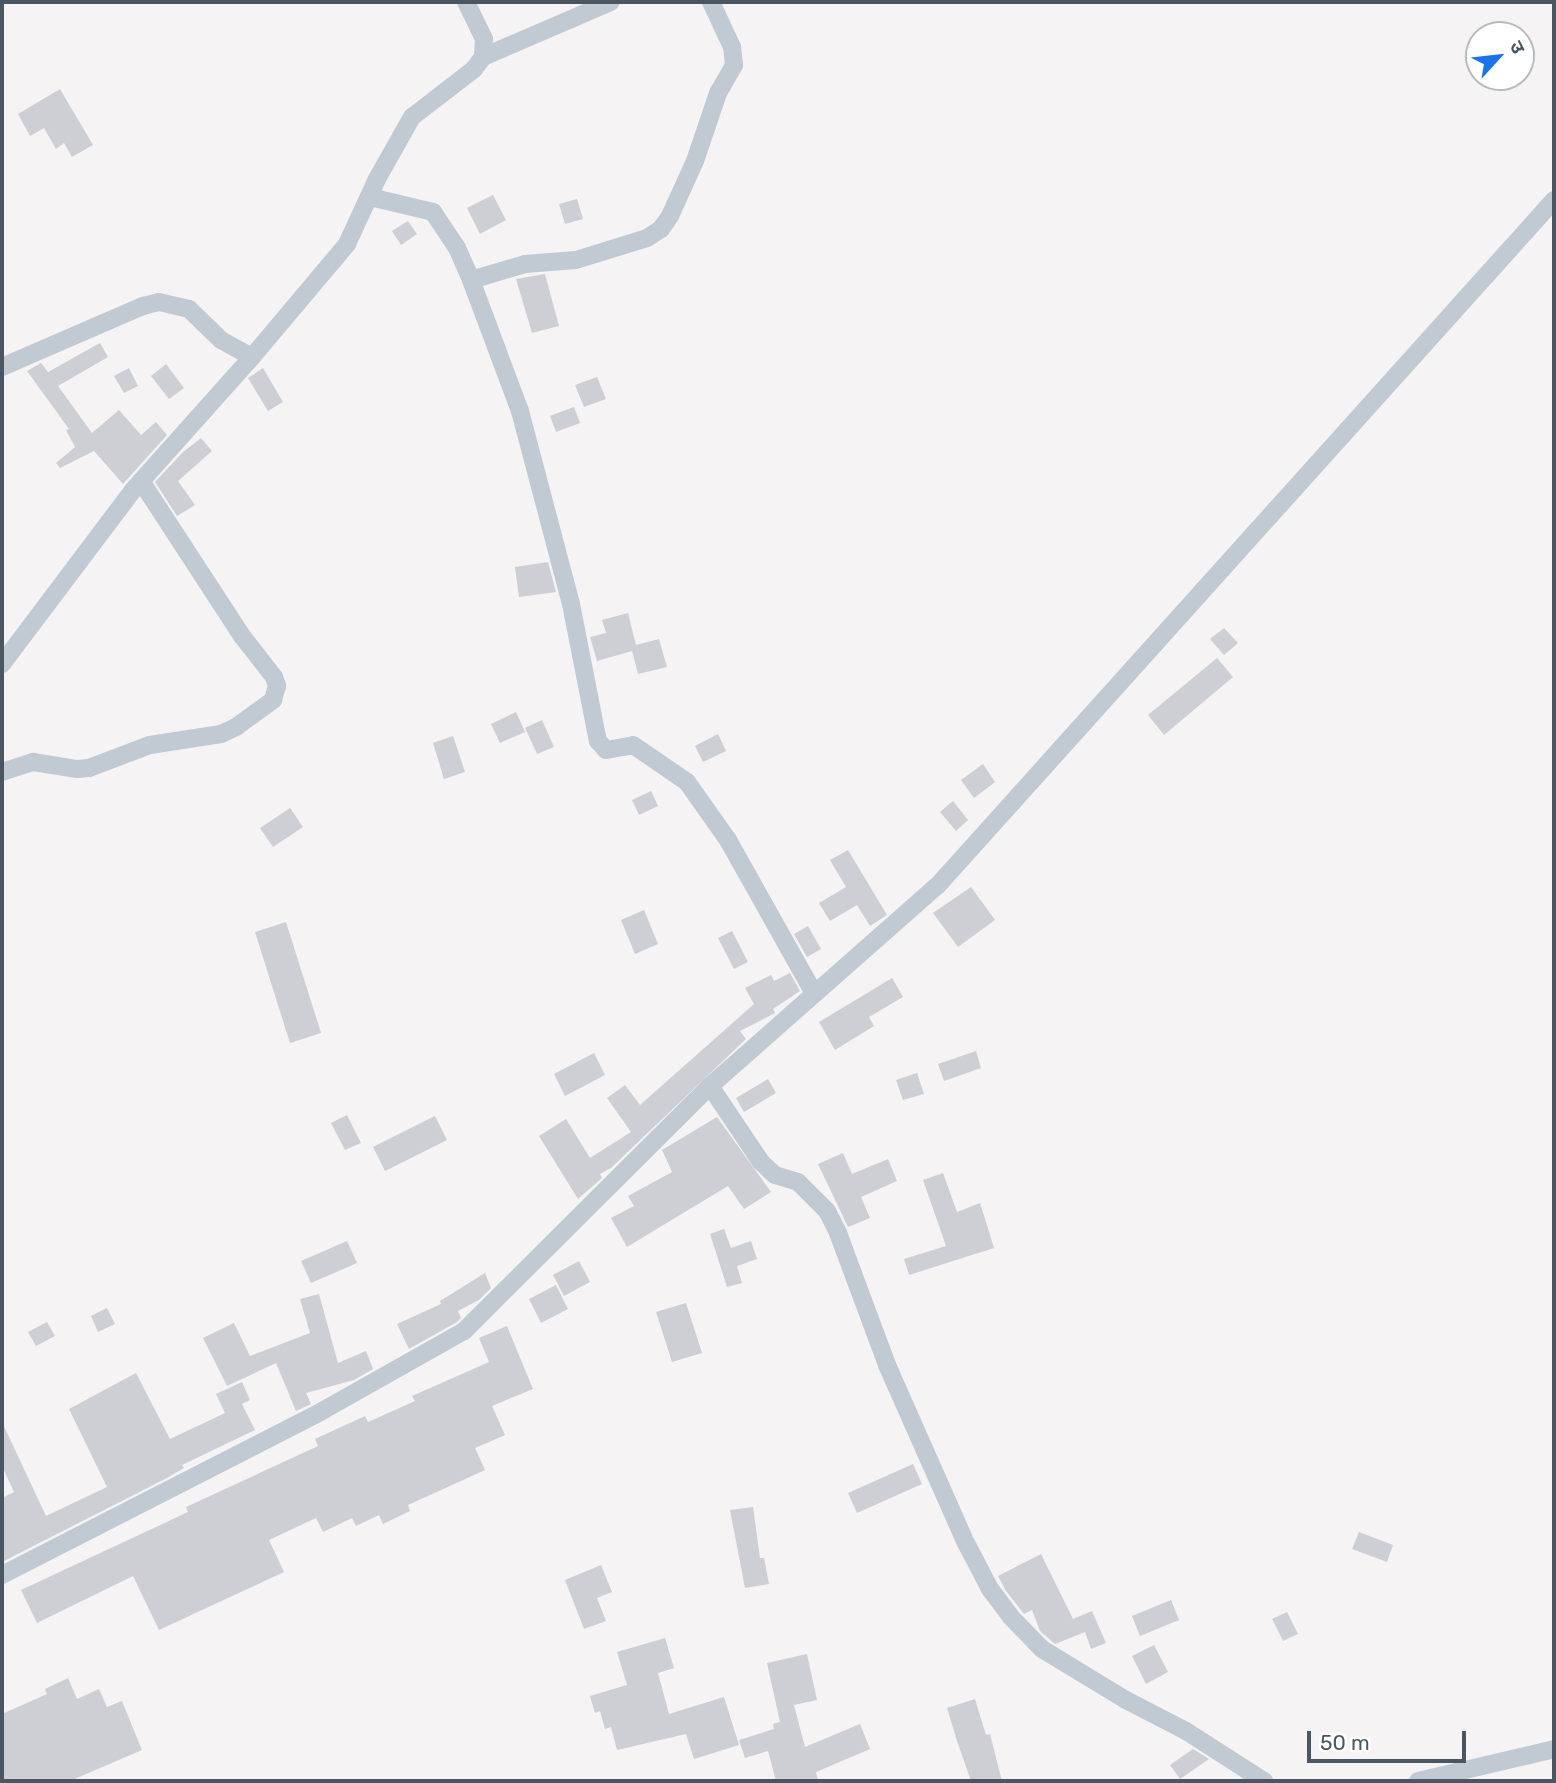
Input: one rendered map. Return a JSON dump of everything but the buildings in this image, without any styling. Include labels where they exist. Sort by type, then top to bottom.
[{"type":"street","points":[[2,664],[141,481],[252,357],[347,244],[401,132],[412,117],[474,69],[483,57],[485,49],[482,32],[467,2]]},
{"type":"street","points":[[483,57],[611,2]]},
{"type":"street","points":[[471,280],[525,264],[576,260],[647,239],[661,229],[670,216],[695,161],[718,93],[734,65],[733,47],[711,2]]},
{"type":"street","points":[[370,197],[433,212],[457,248],[471,280],[520,411],[571,604],[598,741],[606,750],[633,745],[687,782],[729,840],[814,993]]},
{"type":"street","points":[[2,1575],[321,1411],[464,1331],[710,1086],[939,884],[1554,200]]},
{"type":"street","points":[[2,367],[143,306],[159,302],[189,309],[221,340],[252,357]]},
{"type":"street","points":[[2,772],[33,762],[78,769],[89,768],[150,745],[221,734],[236,727],[273,700],[277,686],[274,677],[242,635],[141,481]]},
{"type":"street","points":[[710,1086],[761,1162],[775,1175],[798,1182],[827,1211],[838,1233],[887,1365],[966,1543],[990,1589],[1010,1616],[1042,1649],[1126,1700],[1186,1731],[1264,1781]]},
{"type":"street","points":[[1418,1781],[1462,1775],[1554,1749]]}]
